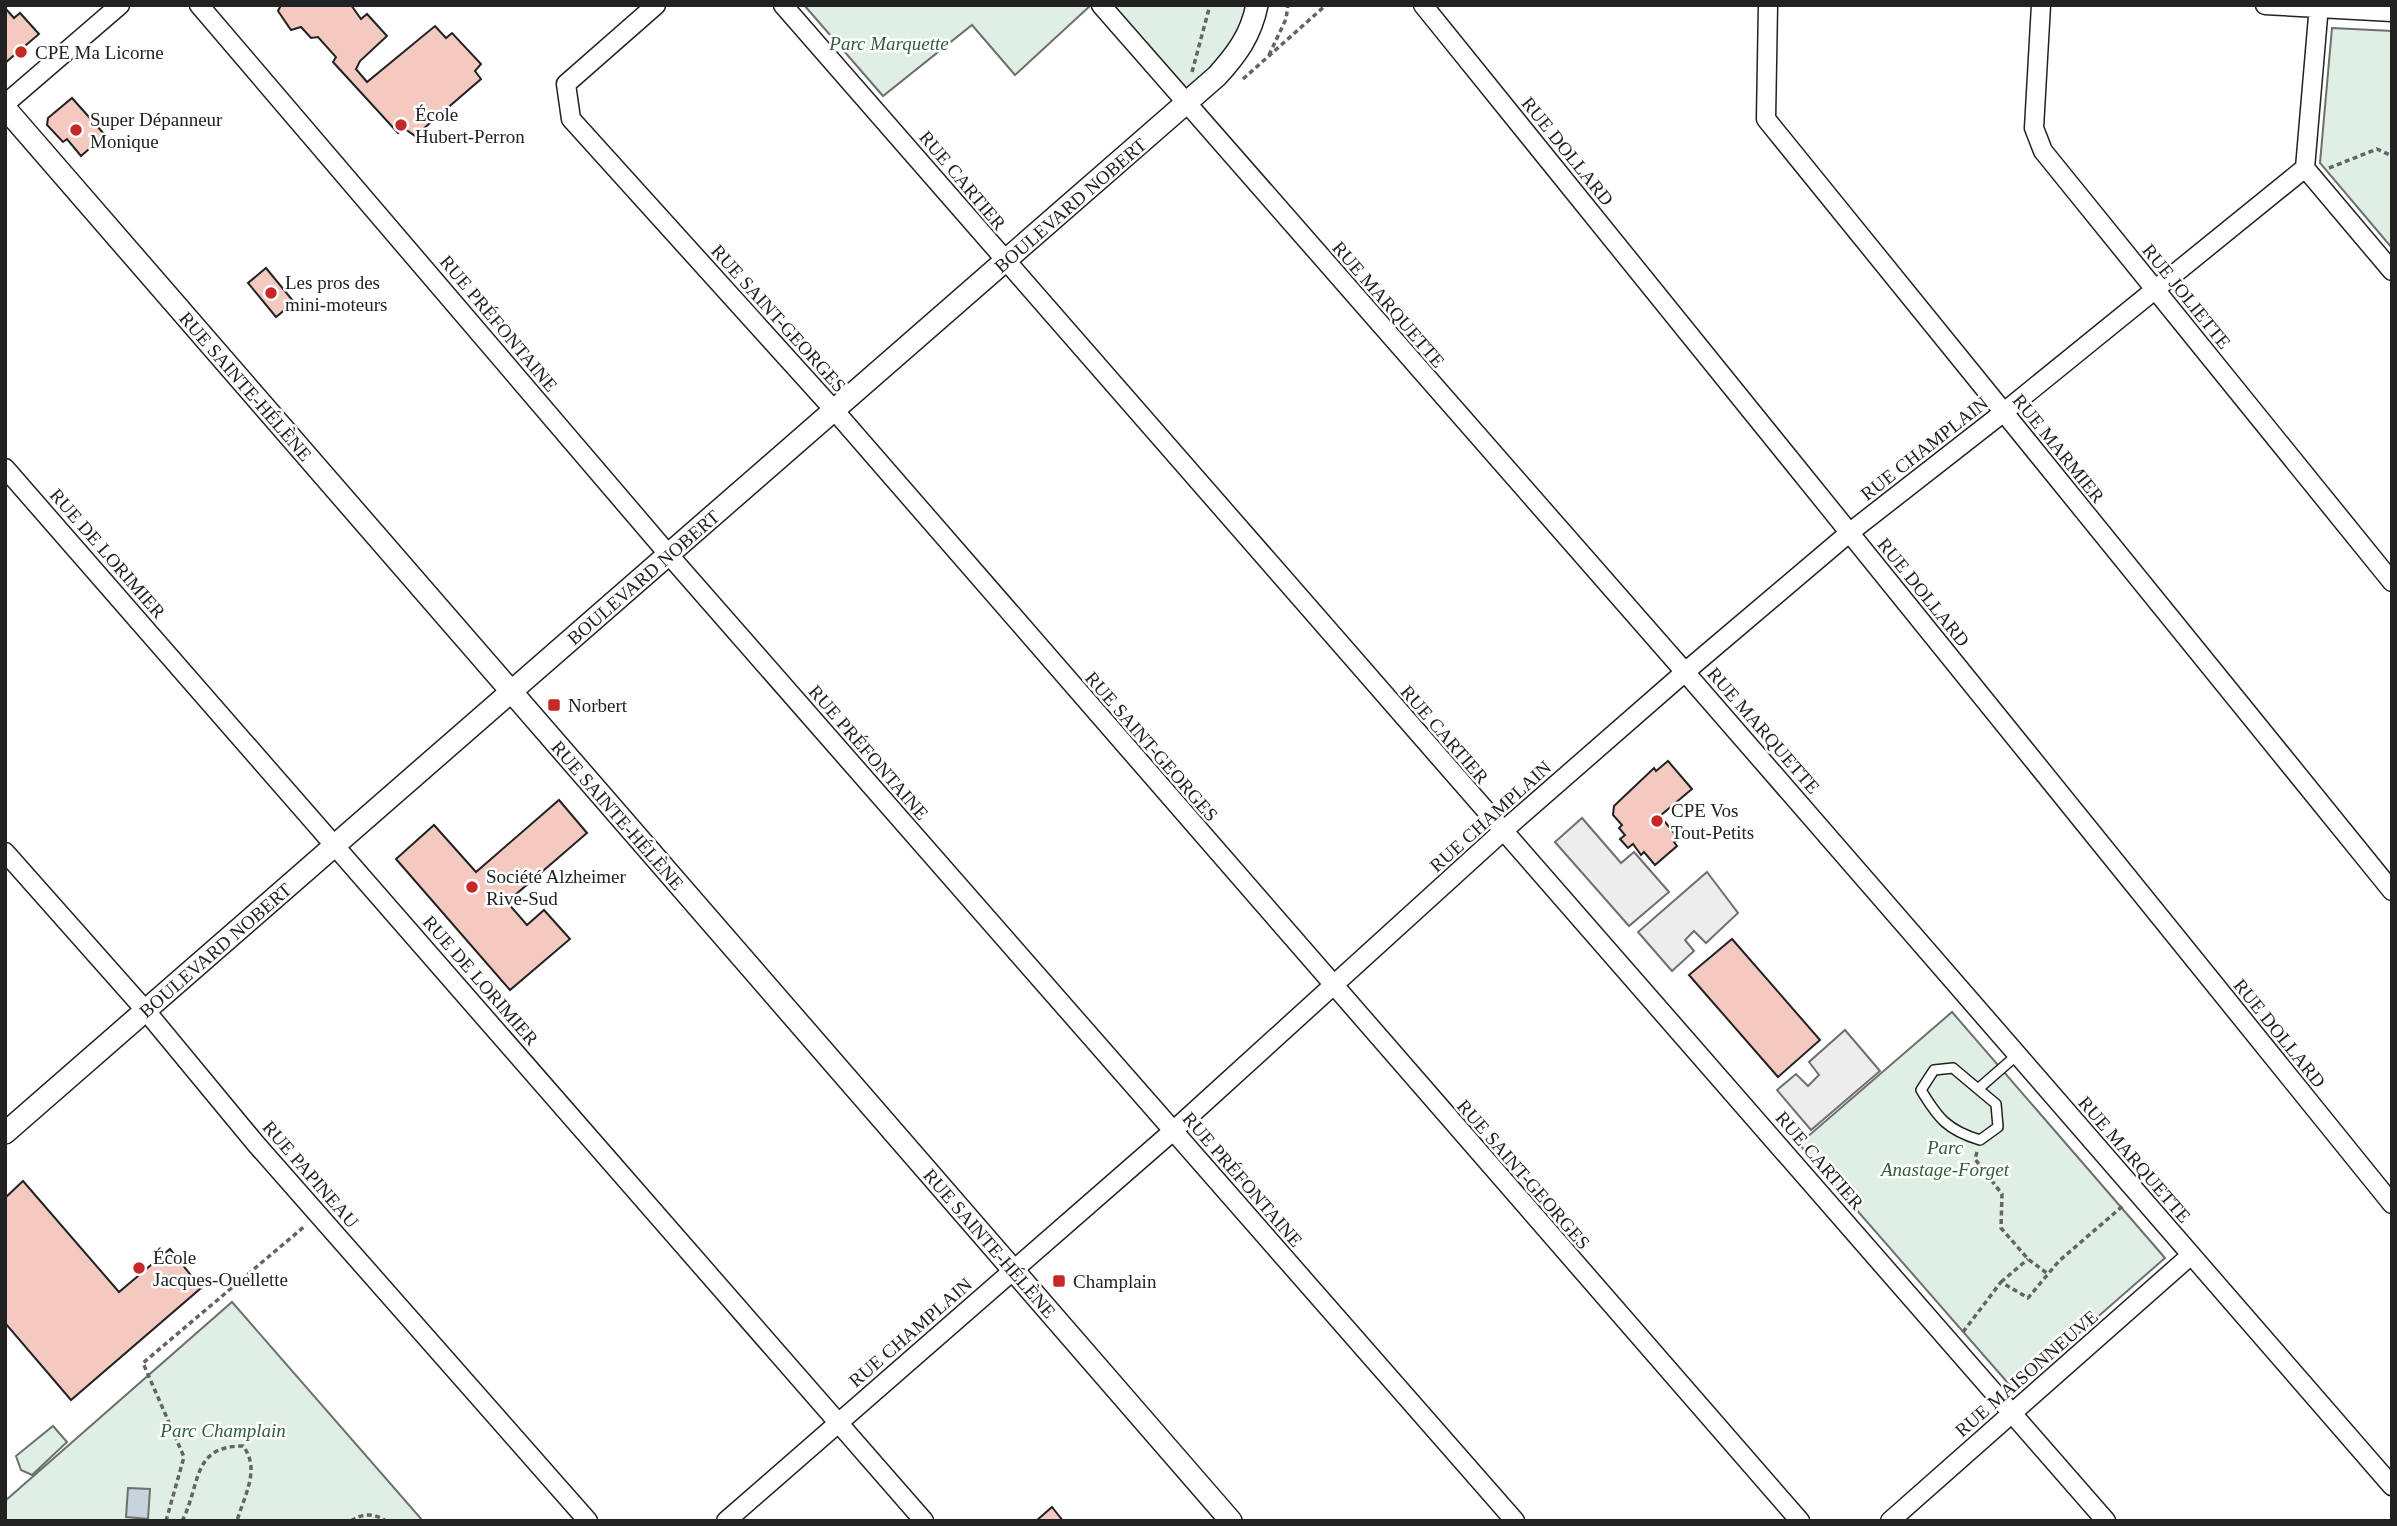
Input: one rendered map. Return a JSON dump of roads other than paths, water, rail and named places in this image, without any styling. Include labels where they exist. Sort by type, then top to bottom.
[{"type":"street","points":[[5,106],[120,5]]},
{"type":"street","name":"RUE PRÉFONTAINE","points":[[199,5],[669,555],[1515,1521]]},
{"type":"street","name":"RUE SAINT-GEORGES","points":[[656,5],[566,84],[570,119],[834,411],[1332,987],[1800,1521]]},
{"type":"street","name":"RUE CARTIER","points":[[783,5],[2106,1521]]},
{"type":"street","name":"RUE MARQUETTE","points":[[1101,5],[2392,1486]]},
{"type":"street","name":"BOULEVARD NOBERT","points":[[5,1133],[1185,104],[1239,52],[1253,23],[1257,5]]},
{"type":"street","name":"RUE DOLLARD","points":[[1423,5],[2392,1205]]},
{"type":"street","name":"RUE MARMIER","points":[[1768,5],[1766,119],[2392,891]]},
{"type":"street","name":"RUE JOLIETTE","points":[[2041,5],[2034,118],[2036,139],[2392,582]]},
{"type":"street","points":[[2265,5],[2392,12]]},
{"type":"street","points":[[2319,7],[2308,172],[2392,271]]},
{"type":"street","name":"RUE SAINTE-HÉLÈNE","points":[[5,106],[1231,1521]]},
{"type":"street","name":"RUE CHAMPLAIN","points":[[726,1521],[1174,1131],[1503,831],[1685,672],[1849,533],[2308,172]]},
{"type":"street","name":"RUE DE LORIMIER","points":[[5,468],[924,1521]]},
{"type":"street","name":"RUE PAPINEAU","points":[[5,852],[587,1521]]},
{"type":"street","name":"RUE MAISONNEUVE","points":[[1890,1521],[2190,1256]]},
{"type":"lane","points":[[1978,1089],[2017,1055]]},
{"type":"lane","points":[[1953,1068],[1978,1089],[1996,1104],[1997,1127],[1980,1140],[1955,1133],[1935,1113],[1921,1090],[1934,1070],[1953,1068]]},
{"type":"place","name":"CPE Ma Licorne","points":[[21,52]]},
{"type":"place","name":"École Hubert-Perron","points":[[401,125]]},
{"type":"place","name":"Super Dépanneur Monique","points":[[76,130]]},
{"type":"place","name":"Les pros des mini-moteurs","points":[[271,293]]},
{"type":"place","name":"Norbert","points":[[554,705]]},
{"type":"place","name":"CPE Vos Tout-Petits","points":[[1657,821]]},
{"type":"place","name":"Société Alzheimer Rive-Sud","points":[[472,887]]},
{"type":"place","name":"École Jacques-Ouellette","points":[[139,1268]]},
{"type":"place","name":"Champlain","points":[[1059,1281]]},
{"type":"park label","name":"Parc Marquette","points":[[889,43]]},
{"type":"park label","name":"Parc Anastage-Forget","points":[[1945,1158]]},
{"type":"park label","name":"Parc Champlain","points":[[223,1430]]}]
